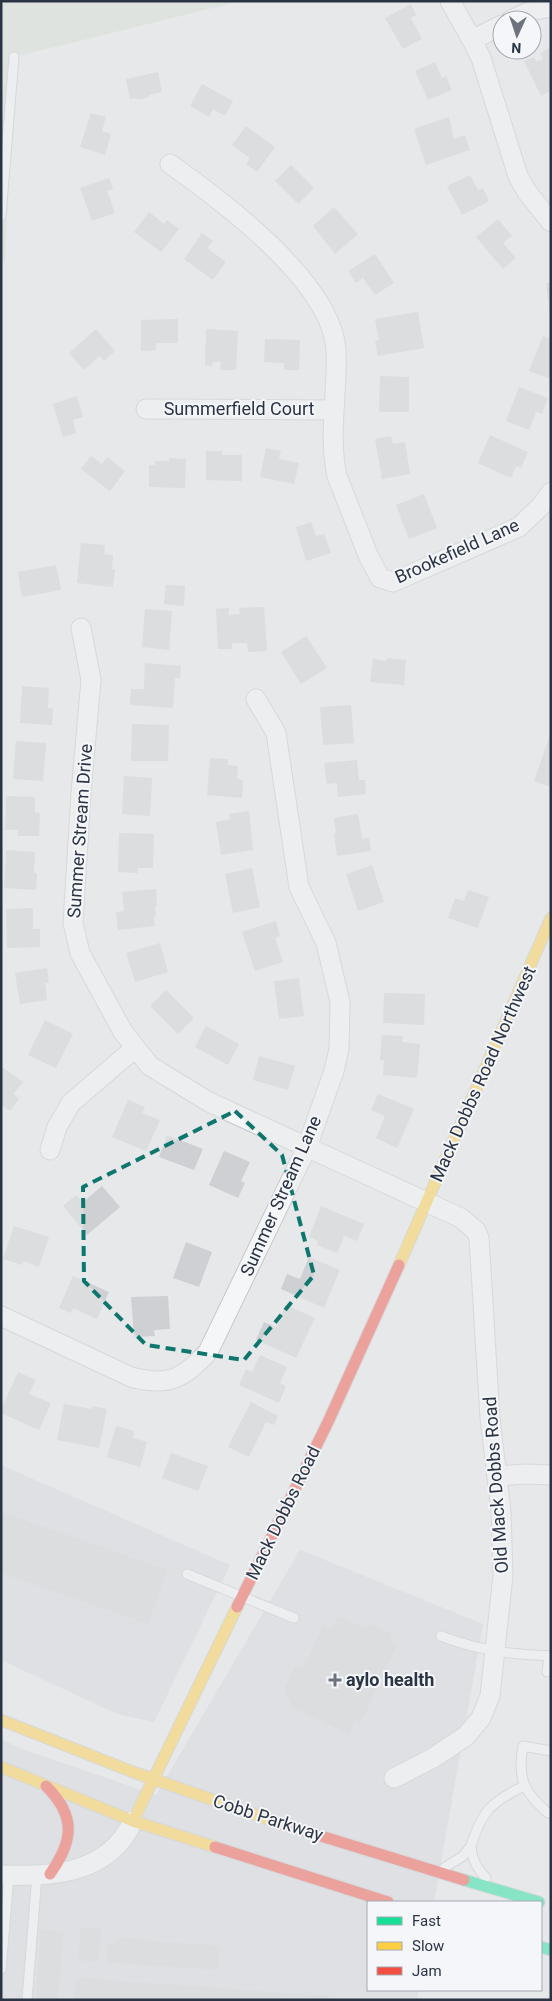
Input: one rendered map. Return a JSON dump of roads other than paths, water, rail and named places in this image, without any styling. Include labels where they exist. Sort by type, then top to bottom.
[{"type":"main road","name":"Mack Dobbs Road Northwest","points":[[426,1202],[482,1079],[551,918]]},
{"type":"main road","name":"Mack Dobbs Road","points":[[133,1821],[298,1484],[426,1202]]},
{"type":"main road","name":"Cobb Parkway","points":[[1,1720],[152,1779],[387,1858],[536,1901]]},
{"type":"main road","points":[[1,1767],[133,1821],[385,1901]]},
{"type":"main road","points":[[43,1875],[61,1860],[69,1832],[64,1808],[46,1786]]},
{"type":"street","points":[[450,1],[472,40],[482,63],[518,176],[527,192],[551,222]]},
{"type":"street","points":[[534,10],[551,8]]},
{"type":"street","points":[[472,40],[492,29]]},
{"type":"street","points":[[170,164],[211,193],[284,258],[321,306],[332,330],[336,350],[333,410]]},
{"type":"street","name":"Summerfield Court","points":[[146,409],[333,410]]},
{"type":"street","name":"Brookefield Lane","points":[[333,410],[334,465],[337,476],[371,561],[380,578],[385,581],[393,582],[519,527],[541,506],[551,492]]},
{"type":"street","name":"Summer Stream Drive","points":[[81,628],[91,680],[81,793],[73,922],[80,953],[123,1032],[150,1066],[209,1102],[426,1202]]},
{"type":"street","name":"Summer Stream Lane","points":[[1,1316],[131,1377],[149,1382],[163,1382],[192,1370],[208,1352],[307,1147],[334,1071],[339,1049],[340,1002],[326,944],[299,887],[276,732],[256,699]]},
{"type":"street","points":[[50,1150],[56,1127],[71,1103],[135,1048]]},
{"type":"street","name":"Old Mack Dobbs Road","points":[[394,1778],[433,1758],[466,1736],[481,1718],[490,1696],[503,1575],[501,1510],[490,1418],[479,1238],[476,1230],[461,1218],[426,1202]]},
{"type":"street","points":[[497,1476],[551,1475]]},
{"type":"street","points":[[5,1875],[43,1875],[77,1869],[108,1854],[121,1840],[133,1821]]},
{"type":"lane","points":[[1,216],[14,57]]},
{"type":"lane","points":[[187,1574],[294,1618]]},
{"type":"lane","points":[[441,1636],[464,1645],[523,1656],[550,1656],[548,1672]]},
{"type":"lane","points":[[548,1813],[524,1786],[520,1761],[523,1746],[551,1751]]},
{"type":"lane","points":[[434,1872],[456,1862],[464,1856],[471,1846],[481,1821],[494,1803],[503,1796],[524,1786]]},
{"type":"lane","points":[[471,1846],[472,1857],[477,1868],[496,1890]]},
{"type":"lane","points":[[1,1969],[5,1875]]},
{"type":"lane","points":[[27,2000],[43,1875]]},
{"type":"place","name":"aylo health","points":[[335,1680]]}]
